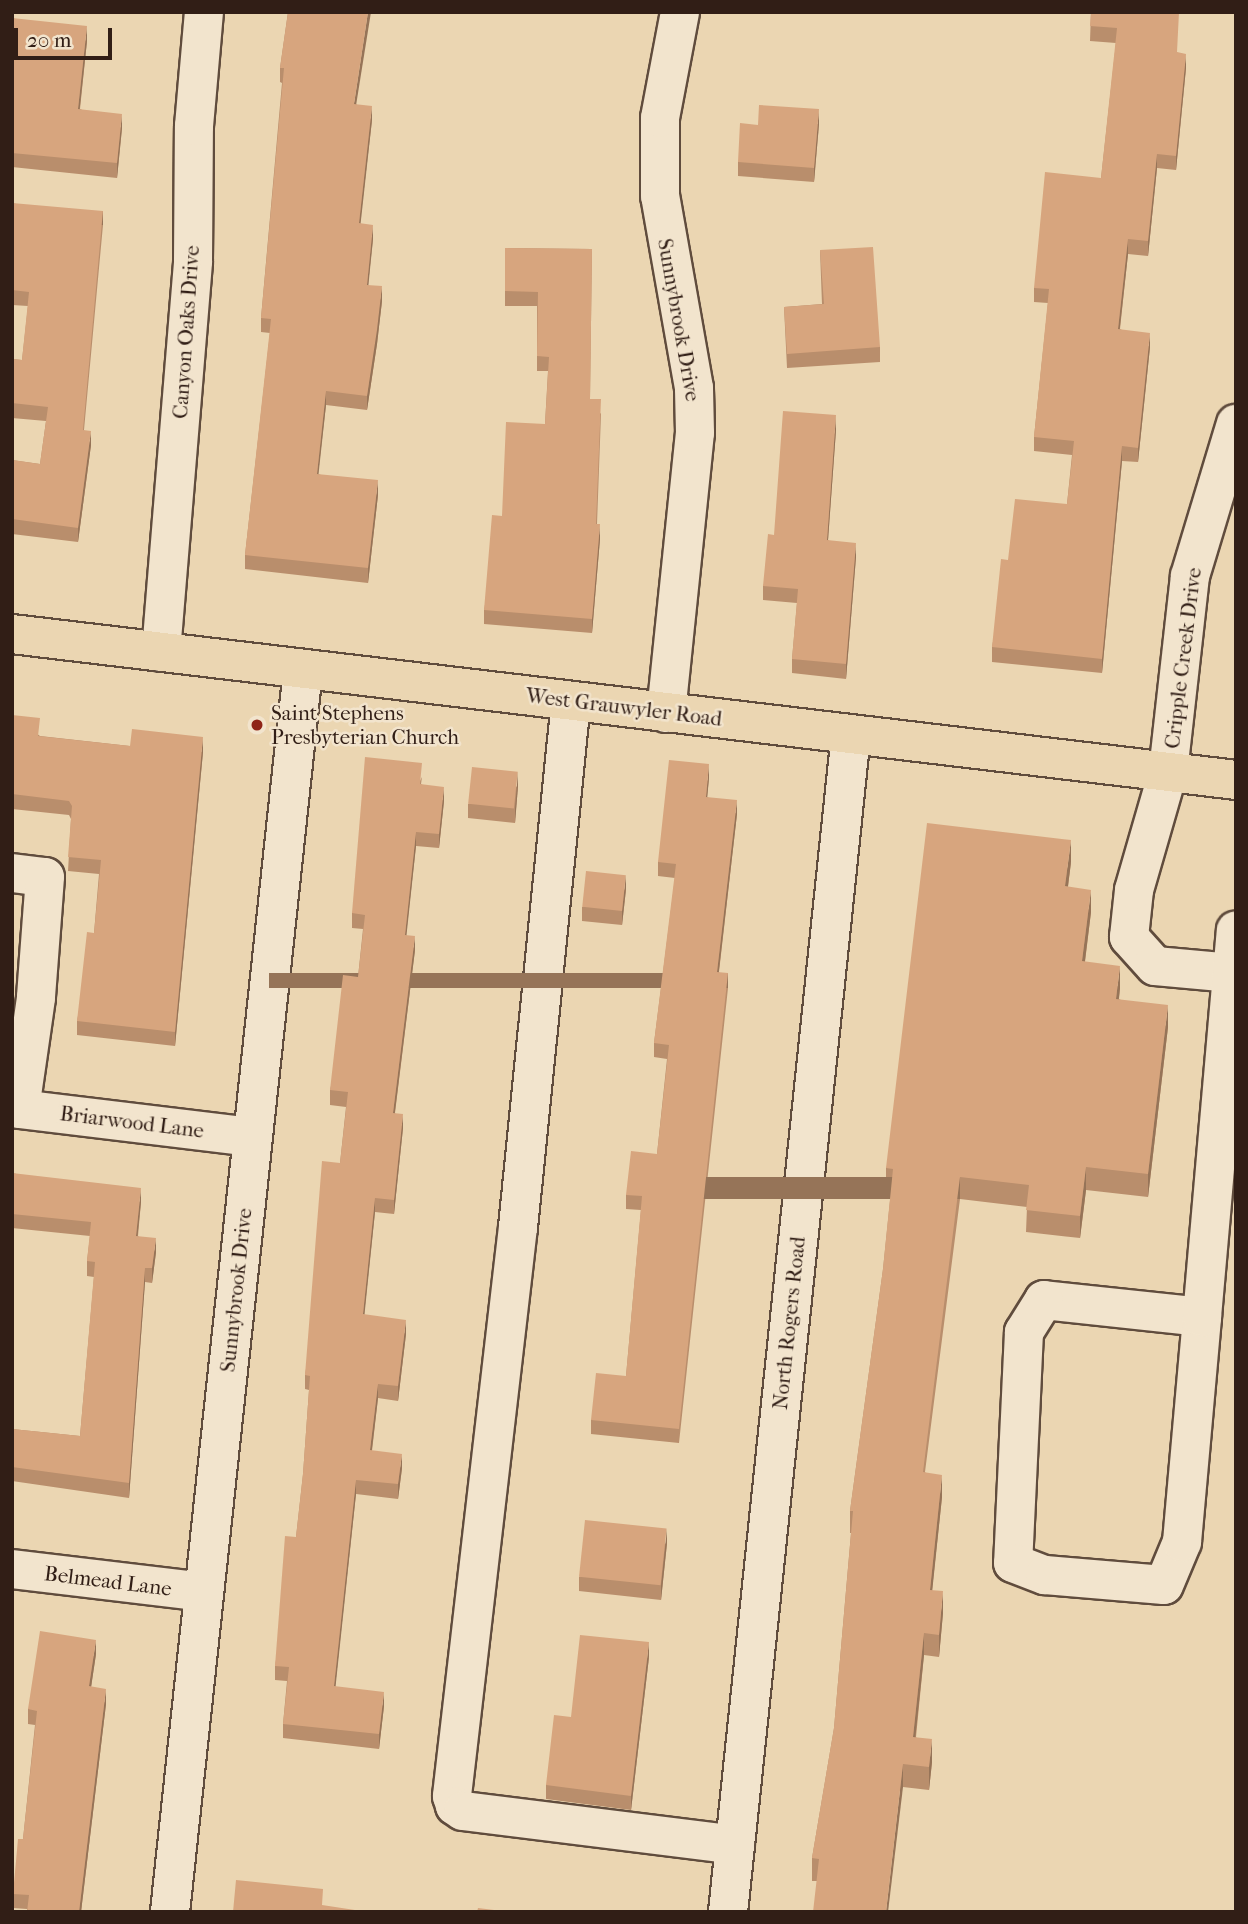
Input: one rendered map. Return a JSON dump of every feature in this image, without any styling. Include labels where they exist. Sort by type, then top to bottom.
[{"type":"main road","name":"West Grauwyler Road","points":[[12,634],[1236,780]]},
{"type":"street","name":"Canyon Oaks Drive","points":[[161,652],[193,261],[194,126],[204,12]]},
{"type":"street","name":"Sunnybrook Drive","points":[[666,713],[695,433],[694,388],[668,262],[659,183],[660,118],[680,12]]},
{"type":"street","name":"Cripple Creek Drive","points":[[1232,973],[1155,966],[1129,937],[1134,890],[1168,772],[1191,576],[1236,424]]},
{"type":"street","name":"Sunnybrook Drive","points":[[170,1912],[303,669]]},
{"type":"street","points":[[571,701],[518,1227],[452,1796],[455,1806],[463,1811],[735,1845]]},
{"type":"street","name":"North Rogers Road","points":[[728,1912],[851,734]]},
{"type":"street","points":[[12,873],[45,877],[36,998],[16,1108]]},
{"type":"street","points":[[1202,1317],[1044,1300],[1024,1332],[1013,1563],[1045,1575],[1164,1585],[1182,1542],[1202,1317],[1232,973],[1236,930]]},
{"type":"street","name":"Briarwood Lane","points":[[16,1108],[253,1137]]},
{"type":"street","name":"Belmead Lane","points":[[12,1569],[204,1592]]},
{"type":"building","points":[[288,12],[368,12],[354,104],[372,106],[359,223],[373,225],[367,285],[382,286],[367,396],[326,391],[317,474],[378,480],[368,568],[245,555],[271,319],[261,318],[284,68],[280,68]]},
{"type":"building","points":[[1091,12],[1179,12],[1177,52],[1186,54],[1176,156],[1157,154],[1148,241],[1128,239],[1118,329],[1150,333],[1138,448],[1122,446],[1102,659],[992,647],[1001,559],[1008,560],[1015,499],[1067,504],[1074,441],[1034,437],[1049,289],[1034,288],[1045,172],[1101,178],[1117,28],[1090,26]]},
{"type":"building","points":[[12,18],[87,26],[78,109],[122,114],[117,163],[12,153]]},
{"type":"building","points":[[759,105],[819,109],[814,168],[738,162],[740,123],[758,125]]},
{"type":"building","points":[[12,203],[103,211],[83,430],[91,431],[78,528],[12,519],[12,460],[40,464],[48,407],[12,403],[12,359],[22,360],[29,292],[12,290]]},
{"type":"building","points":[[873,247],[880,347],[787,354],[784,307],[824,304],[820,250]]},
{"type":"building","points":[[505,248],[592,249],[590,399],[601,399],[596,524],[600,524],[592,619],[484,610],[492,515],[502,516],[506,422],[545,424],[549,357],[537,356],[538,292],[505,291]]},
{"type":"building","points":[[783,411],[836,415],[827,540],[856,543],[846,664],[792,659],[798,589],[763,586],[768,534],[774,535]]},
{"type":"building","points":[[12,715],[40,718],[38,736],[130,746],[132,729],[203,737],[175,1032],[77,1021],[87,932],[94,933],[101,860],[68,857],[72,806],[69,801],[12,794]]},
{"type":"building","points":[[365,757],[422,763],[420,784],[444,787],[439,834],[416,832],[405,935],[415,936],[393,1113],[403,1114],[394,1200],[375,1198],[363,1314],[406,1320],[398,1386],[378,1384],[370,1450],[402,1454],[398,1484],[356,1480],[334,1686],[384,1692],[379,1734],[283,1724],[289,1667],[275,1666],[285,1536],[296,1537],[303,1474],[310,1376],[305,1375],[322,1161],[340,1163],[348,1092],[330,1090],[343,975],[358,977],[365,915],[352,913]]},
{"type":"building","points":[[669,760],[709,764],[706,797],[737,800],[717,972],[728,973],[679,1429],[591,1420],[596,1373],[626,1376],[642,1196],[626,1195],[631,1151],[657,1154],[669,1045],[654,1043],[676,864],[658,862]]},
{"type":"building","points":[[472,767],[518,772],[514,809],[468,804]]},
{"type":"building","points":[[927,823],[1071,840],[1065,886],[1091,890],[1082,961],[1120,966],[1116,999],[1168,1005],[1148,1174],[1086,1167],[1080,1216],[1026,1210],[1029,1185],[960,1177],[923,1472],[942,1475],[930,1590],[943,1591],[939,1635],[924,1633],[913,1737],[932,1739],[929,1767],[903,1764],[886,1912],[813,1912],[819,1859],[812,1858],[834,1728],[853,1511],[850,1511],[883,1269],[893,1169],[886,1168]]},
{"type":"building","points":[[586,871],[626,875],[622,911],[582,907]]},
{"type":"building","points":[[12,1173],[141,1188],[136,1236],[156,1238],[152,1268],[145,1268],[129,1483],[12,1467],[12,1429],[80,1436],[95,1262],[87,1261],[91,1222],[12,1214]]},
{"type":"building","points":[[585,1520],[667,1529],[661,1585],[579,1577]]},
{"type":"building","points":[[40,1631],[96,1640],[89,1686],[106,1689],[79,1912],[27,1912],[29,1895],[13,1894],[18,1839],[23,1839],[37,1711],[28,1709]]},
{"type":"building","points":[[580,1635],[649,1642],[631,1796],[546,1785],[554,1715],[571,1717]]},
{"type":"building","points":[[236,1880],[323,1889],[322,1905],[368,1912],[233,1912]]},
{"type":"building","points":[[478,1908],[502,1911],[502,1912],[477,1912]]},
{"type":"place","name":"Saint Stephens Presbyterian Church","points":[[257,725]]}]
